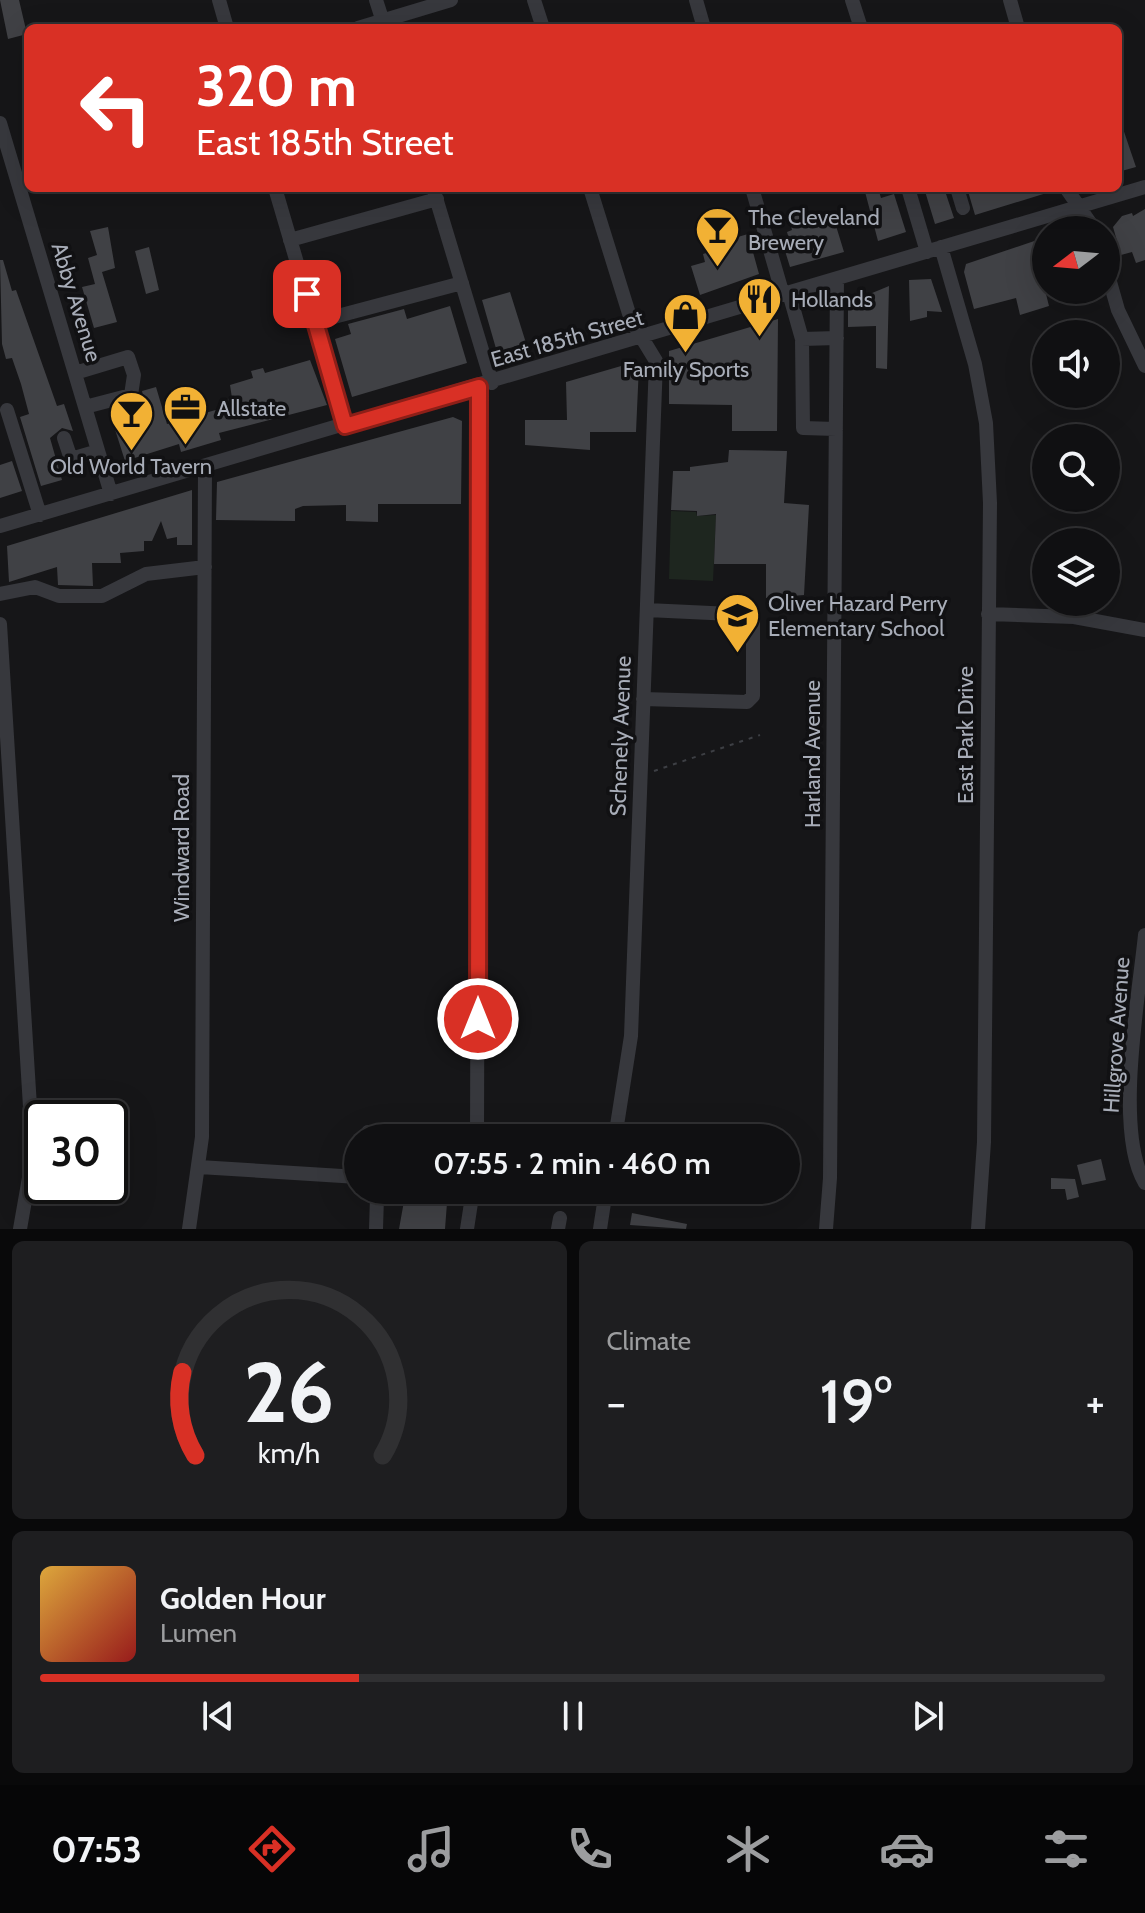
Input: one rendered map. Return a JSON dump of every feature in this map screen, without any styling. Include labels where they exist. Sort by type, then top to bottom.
[{"type":"street","points":[[219,0],[226,24]]},
{"type":"street","points":[[376,0],[384,24],[451,0]]},
{"type":"street","points":[[534,0],[542,24]]},
{"type":"street","points":[[696,0],[703,24]]},
{"type":"street","points":[[852,0],[860,24]]},
{"type":"street","points":[[1010,0],[1017,24]]},
{"type":"street","name":"Abby Avenue","points":[[0,123],[111,494]]},
{"type":"street","name":"East 185th Street","points":[[0,526],[642,339],[1145,187]]},
{"type":"street","points":[[276,192],[345,426]]},
{"type":"street","name":"Schenely Avenue","points":[[591,192],[631,320],[656,361],[631,1036],[617,1124]]},
{"type":"street","points":[[753,192],[802,339],[803,428],[836,429]]},
{"type":"street","name":"East Park Drive","points":[[910,192],[975,364],[986,423],[990,503],[984,1142],[978,1229]]},
{"type":"street","points":[[958,192],[963,208]]},
{"type":"street","points":[[1069,192],[1086,216]]},
{"type":"street","points":[[290,240],[435,194],[462,283],[485,385],[477,1124]]},
{"type":"street","name":"Harland Avenue","points":[[826,1229],[830,1178],[837,279]]},
{"type":"street","points":[[315,322],[462,283]]},
{"type":"street","points":[[1116,304],[1145,366]]},
{"type":"street","points":[[802,339],[837,338]]},
{"type":"street","points":[[75,373],[128,357],[134,375],[131,395],[85,407]]},
{"type":"street","points":[[7,410],[40,515]]},
{"type":"street","points":[[64,438],[73,466],[98,451]]},
{"type":"street","name":"Windward Road","points":[[189,1229],[199,1167],[205,467]]},
{"type":"street","points":[[0,594],[35,587],[59,596],[102,596],[146,574],[205,567]]},
{"type":"street","points":[[643,699],[747,702],[753,696],[753,615],[647,610]]},
{"type":"street","points":[[988,614],[1074,617],[1145,630]]},
{"type":"street","points":[[0,624],[33,1155],[20,1229]]},
{"type":"street","name":"Hillgrove Avenue","points":[[1145,935],[1130,1079],[1133,1142],[1139,1173],[1145,1183]]},
{"type":"street","points":[[199,1167],[344,1176]]},
{"type":"street","points":[[376,1229],[377,1204]]},
{"type":"street","points":[[467,1229],[471,1204]]},
{"type":"street","points":[[600,1229],[604,1204]]},
{"type":"path","points":[[653,772],[760,735]]},
{"type":"shaded area","points":[[671,511],[696,512],[697,516],[716,515],[713,581],[669,579]]},
{"type":"building","points":[[0,0],[19,0],[24,35],[8,39]]},
{"type":"building","points":[[1122,126],[1136,167],[1122,171]]},
{"type":"building","points":[[865,192],[879,192],[881,198],[894,194],[906,232],[878,241]]},
{"type":"building","points":[[925,192],[945,192],[954,218],[935,224]]},
{"type":"building","points":[[968,192],[1050,192],[975,215]]},
{"type":"building","points":[[1145,209],[1145,260],[1136,263],[1132,252],[1121,255],[1120,252],[1120,218],[1132,213],[1133,216]]},
{"type":"building","points":[[806,213],[809,223],[833,216],[844,252],[790,267],[782,241],[789,239],[787,232],[792,230],[789,218]]},
{"type":"building","points":[[108,227],[115,268],[102,272],[117,322],[94,328],[82,287],[95,284],[88,258],[97,255],[90,231]]},
{"type":"building","points":[[748,234],[759,274],[700,295],[691,266],[705,262],[703,254],[726,247],[724,241]]},
{"type":"building","points":[[1032,242],[1032,304],[1049,306],[1020,315],[1016,298],[974,309],[964,272],[966,264]]},
{"type":"building","points":[[149,247],[159,290],[146,294],[135,251]]},
{"type":"building","points":[[0,260],[3,260],[12,291],[16,290],[57,406],[64,404],[73,431],[62,428],[50,438],[62,480],[41,486],[20,417],[29,414],[21,384],[12,358],[6,359],[2,344]]},
{"type":"building","points":[[931,279],[942,312],[927,311],[927,317],[910,321],[909,280]]},
{"type":"building","points":[[889,286],[887,369],[876,368],[876,326],[848,327],[848,303]]},
{"type":"building","points":[[510,292],[526,343],[497,352],[482,300]]},
{"type":"building","points":[[450,306],[467,363],[352,397],[335,339],[351,334],[348,324],[404,309],[407,319]]},
{"type":"building","points":[[778,319],[777,431],[732,431],[732,405],[669,404],[669,351]]},
{"type":"building","points":[[310,360],[327,405],[219,433],[221,440],[181,452],[179,444],[125,461],[112,420],[146,410],[142,391],[156,387],[167,424],[226,407],[223,400],[232,398],[230,385],[253,378],[251,371],[263,368],[265,373]]},
{"type":"building","points":[[628,364],[639,365],[636,432],[590,432],[590,450],[525,445],[525,420],[567,420],[566,382]]},
{"type":"building","points":[[453,417],[462,421],[461,504],[378,504],[378,522],[346,521],[346,505],[303,506],[295,509],[295,521],[216,520],[217,482]]},
{"type":"building","points":[[729,450],[787,451],[784,503],[809,505],[804,595],[766,598],[766,564],[714,564],[716,514],[697,516],[697,511],[671,510],[673,471],[690,471],[690,467],[728,462]]},
{"type":"building","points":[[12,461],[22,491],[0,498],[0,465]]},
{"type":"building","points":[[192,490],[192,545],[177,545],[177,537],[167,539],[161,521],[152,541],[144,541],[144,551],[120,553],[121,563],[92,563],[93,586],[58,585],[57,567],[9,582],[7,546]]},
{"type":"building","points":[[1101,1159],[1106,1180],[1082,1185],[1077,1165]]},
{"type":"building","points":[[1051,1178],[1075,1179],[1079,1197],[1067,1200],[1065,1189],[1051,1189]]},
{"type":"building","points":[[403,1204],[447,1204],[445,1229],[399,1229]]},
{"type":"building","points":[[632,1213],[687,1224],[686,1229],[630,1225]]},
{"type":"place","name":"The Cleveland Brewery","points":[[717,269]]},
{"type":"place","name":"Hollands","points":[[760,338]]},
{"type":"place","name":"Family Sports","points":[[686,355]]},
{"type":"place","name":"Allstate","points":[[186,447]]},
{"type":"place","name":"Old World Tavern","points":[[131,452]]},
{"type":"place","name":"Oliver Hazard Perry Elementary School","points":[[737,655]]},
{"type":"route","points":[[307,294],[345,426],[479,387],[478,1019]]}]
